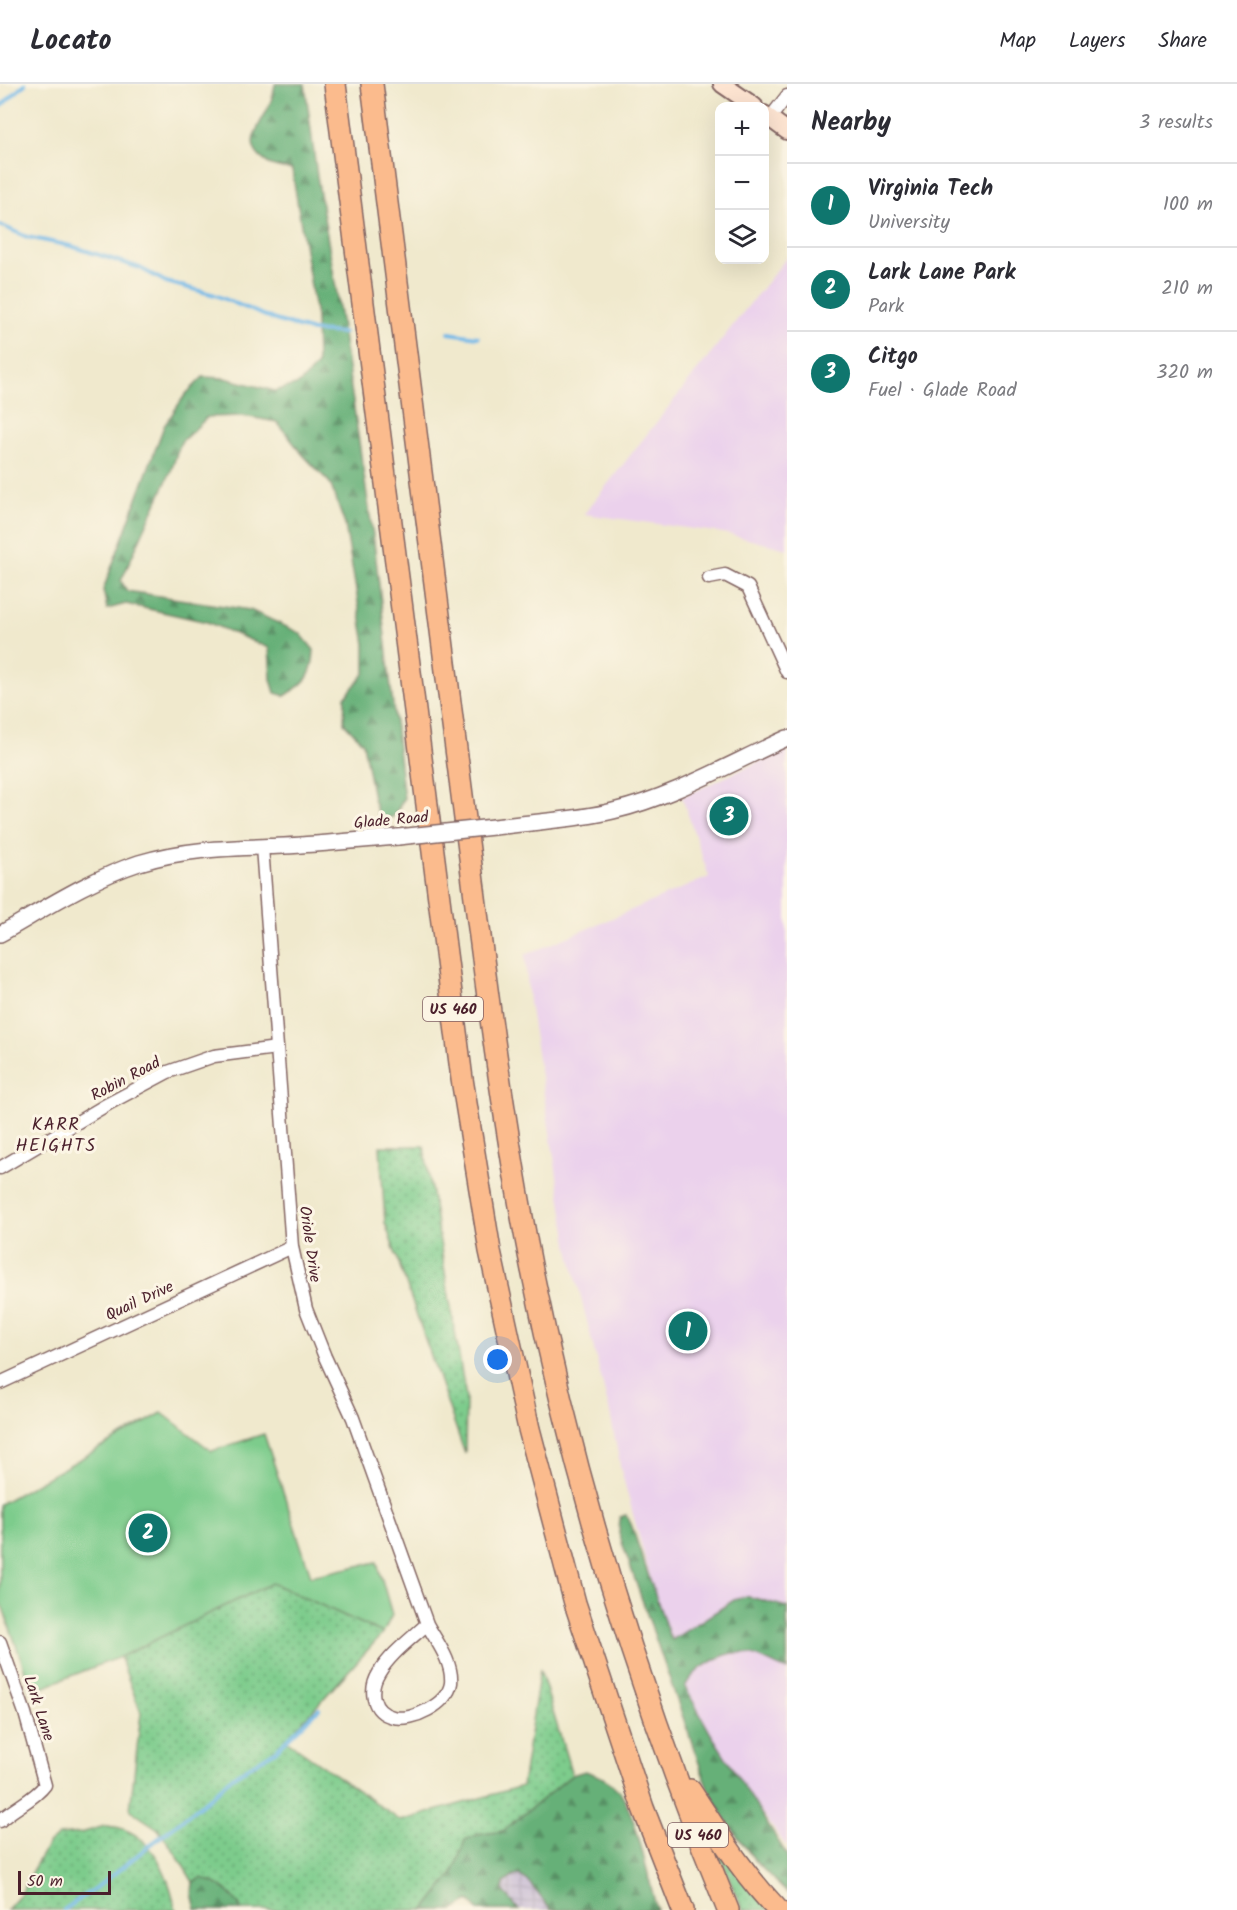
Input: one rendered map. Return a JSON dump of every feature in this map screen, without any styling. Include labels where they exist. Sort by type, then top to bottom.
[{"type":"highway","name":"US 460","points":[[335,84],[458,1047],[490,1251],[529,1430],[575,1603],[644,1808],[683,1910]]},
{"type":"highway","name":"US 460","points":[[372,84],[486,981],[522,1215],[559,1392],[590,1511],[627,1635],[669,1759],[728,1910]]},
{"type":"highway","points":[[669,1759],[724,1845],[759,1891],[778,1910]]},
{"type":"main road","points":[[722,84],[748,102]]},
{"type":"main road","points":[[769,118],[787,131]]},
{"type":"street","points":[[769,114],[787,96]]},
{"type":"street","points":[[709,578],[725,575],[748,587],[787,672]]},
{"type":"street","name":"Glade Road","points":[[0,934],[104,878],[138,864],[199,850],[398,837],[562,820],[630,806],[686,784],[787,738]]},
{"type":"street","name":"Oriole Drive","points":[[262,847],[292,1247],[306,1309],[353,1418],[427,1624],[444,1655],[450,1675],[450,1689],[446,1697],[435,1706],[400,1718],[386,1714],[372,1695],[377,1676],[388,1661],[427,1624]]},
{"type":"street","name":"Robin Road","points":[[0,1168],[108,1104],[178,1068],[214,1056],[277,1048]]},
{"type":"street","name":"Quail Drive","points":[[0,1383],[292,1247]]},
{"type":"street","name":"Lark Lane","points":[[0,1642],[25,1713],[45,1785],[42,1790],[17,1806],[0,1821]]},
{"type":"shaded area","points":[[787,257],[787,549],[723,533],[584,514]]},
{"type":"shaded area","points":[[787,749],[787,1847],[707,1738],[685,1687],[652,1584],[621,1470],[610,1413],[569,1250],[529,1002],[525,955],[709,877],[682,797]]},
{"type":"shaded area","points":[[519,1875],[528,1881],[551,1910],[519,1910],[503,1892],[504,1884]]},
{"type":"green space","points":[[275,84],[305,84],[317,176],[374,542],[404,799],[393,817],[379,818],[363,743],[344,723],[345,697],[365,673],[365,644],[345,525],[330,483],[303,455],[277,422],[243,416],[208,417],[181,442],[171,471],[121,581],[127,591],[250,610],[300,633],[314,650],[310,672],[299,687],[285,696],[275,693],[271,679],[269,648],[207,622],[126,604],[107,609],[103,590],[164,426],[185,395],[203,377],[225,378],[275,391],[299,384],[317,365],[316,317],[292,170],[269,164],[260,157],[253,142],[271,101]]},
{"type":"green space","points":[[380,1146],[424,1146],[466,1398],[465,1454],[385,1223]]},
{"type":"green space","points":[[162,1413],[212,1451],[264,1434],[311,1576],[377,1562],[392,1615],[383,1633],[272,1583],[120,1657],[32,1691],[0,1599],[0,1504]]},
{"type":"green space","points":[[626,1515],[672,1640],[734,1600],[747,1596],[787,1607],[787,1670],[754,1655],[735,1653],[709,1662],[689,1680],[685,1687],[711,1734],[787,1855],[787,1893],[757,1863],[729,1825],[708,1789],[619,1534],[620,1517]]},
{"type":"green space","points":[[272,1583],[383,1633],[286,1740],[401,1821],[522,1786],[540,1669],[572,1775],[503,1831],[477,1835],[465,1840],[453,1874],[425,1910],[241,1910],[239,1904],[201,1878],[193,1882],[158,1829],[130,1810],[141,1713],[120,1657]]},
{"type":"green space","points":[[585,1771],[610,1783],[624,1799],[636,1829],[657,1910],[551,1910],[528,1881],[519,1875],[504,1883],[503,1891],[519,1910],[478,1910],[470,1901],[454,1910],[425,1910],[453,1874],[465,1840],[477,1835],[503,1831],[572,1775]]},
{"type":"green space","points":[[105,1826],[121,1828],[134,1834],[145,1843],[162,1867],[176,1910],[7,1910],[21,1894],[48,1844],[59,1835],[81,1833]]},
{"type":"green space","points":[[711,1836],[770,1910],[743,1910]]},
{"type":"green space","points":[[201,1878],[225,1889],[241,1910],[196,1910],[192,1893],[193,1882]]},
{"type":"waterway","points":[[0,107],[25,84]]},
{"type":"waterway","points":[[0,225],[27,237],[71,246],[140,268],[166,282],[215,295],[275,320],[312,331],[344,333]]},
{"type":"waterway","points":[[449,333],[478,337]]},
{"type":"waterway","points":[[64,1910],[101,1884],[212,1796],[229,1779],[275,1751],[319,1709]]},
{"type":"place","name":"Citgo","points":[[729,816]]},
{"type":"place","name":"Virginia Tech","points":[[688,1331]]},
{"type":"place","name":"Lark Lane Park","points":[[148,1533]]},
{"type":"district","name":"KARR HEIGHTS","points":[[56,1134]]}]
